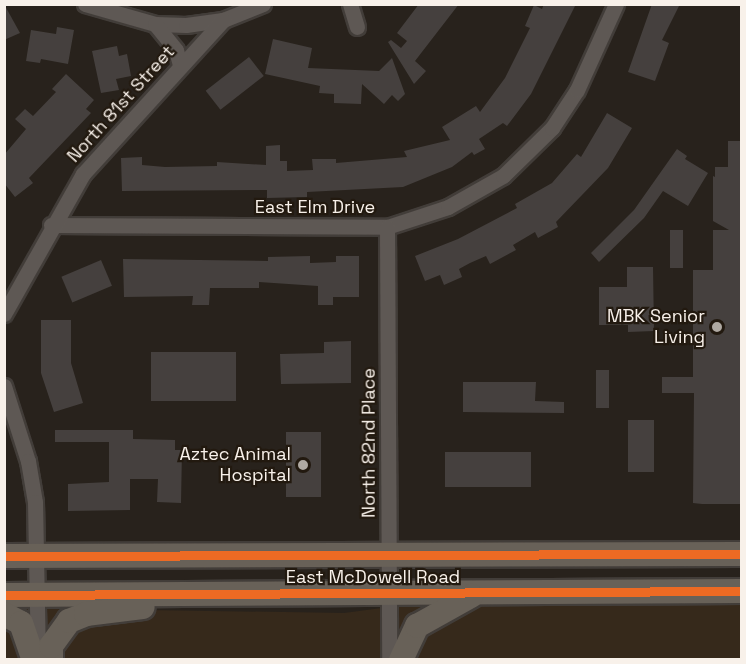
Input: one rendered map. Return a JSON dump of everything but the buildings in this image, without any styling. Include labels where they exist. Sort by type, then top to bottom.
[{"type":"main road","name":"East McDowell Road","points":[[4,556],[741,554]]},
{"type":"main road","name":"East McDowell Road","points":[[4,595],[741,591]]},
{"type":"main road","points":[[401,660],[417,626],[478,592]]},
{"type":"main road","points":[[51,660],[51,646],[59,631],[69,621],[86,614],[252,594]]},
{"type":"main road","points":[[4,614],[21,623],[36,660]]},
{"type":"street","points":[[85,4],[155,24],[186,26],[223,20],[263,4]]},
{"type":"street","points":[[350,4],[357,27]]},
{"type":"street","name":"East Elm Drive","points":[[51,225],[387,227],[448,207],[479,191],[531,151],[577,90],[616,4]]},
{"type":"street","name":"North 81st Street","points":[[4,314],[51,225],[83,174],[143,105],[167,84],[180,65],[223,20]]},
{"type":"street","points":[[155,24],[176,50],[180,65]]},
{"type":"street","name":"North 82nd Place","points":[[387,227],[389,660]]},
{"type":"street","points":[[4,386],[28,461],[37,556],[36,660]]},
{"type":"shaded area","points":[[741,603],[741,659],[5,660],[5,614],[20,608],[344,613],[404,605]]},
{"type":"cycle path","points":[[4,556],[742,554]]},
{"type":"cycle path","points":[[4,595],[742,591]]},
{"type":"place","name":"MBK Senior Living","points":[[717,327]]},
{"type":"place","name":"Aztec Animal Hospital","points":[[303,465]]}]
